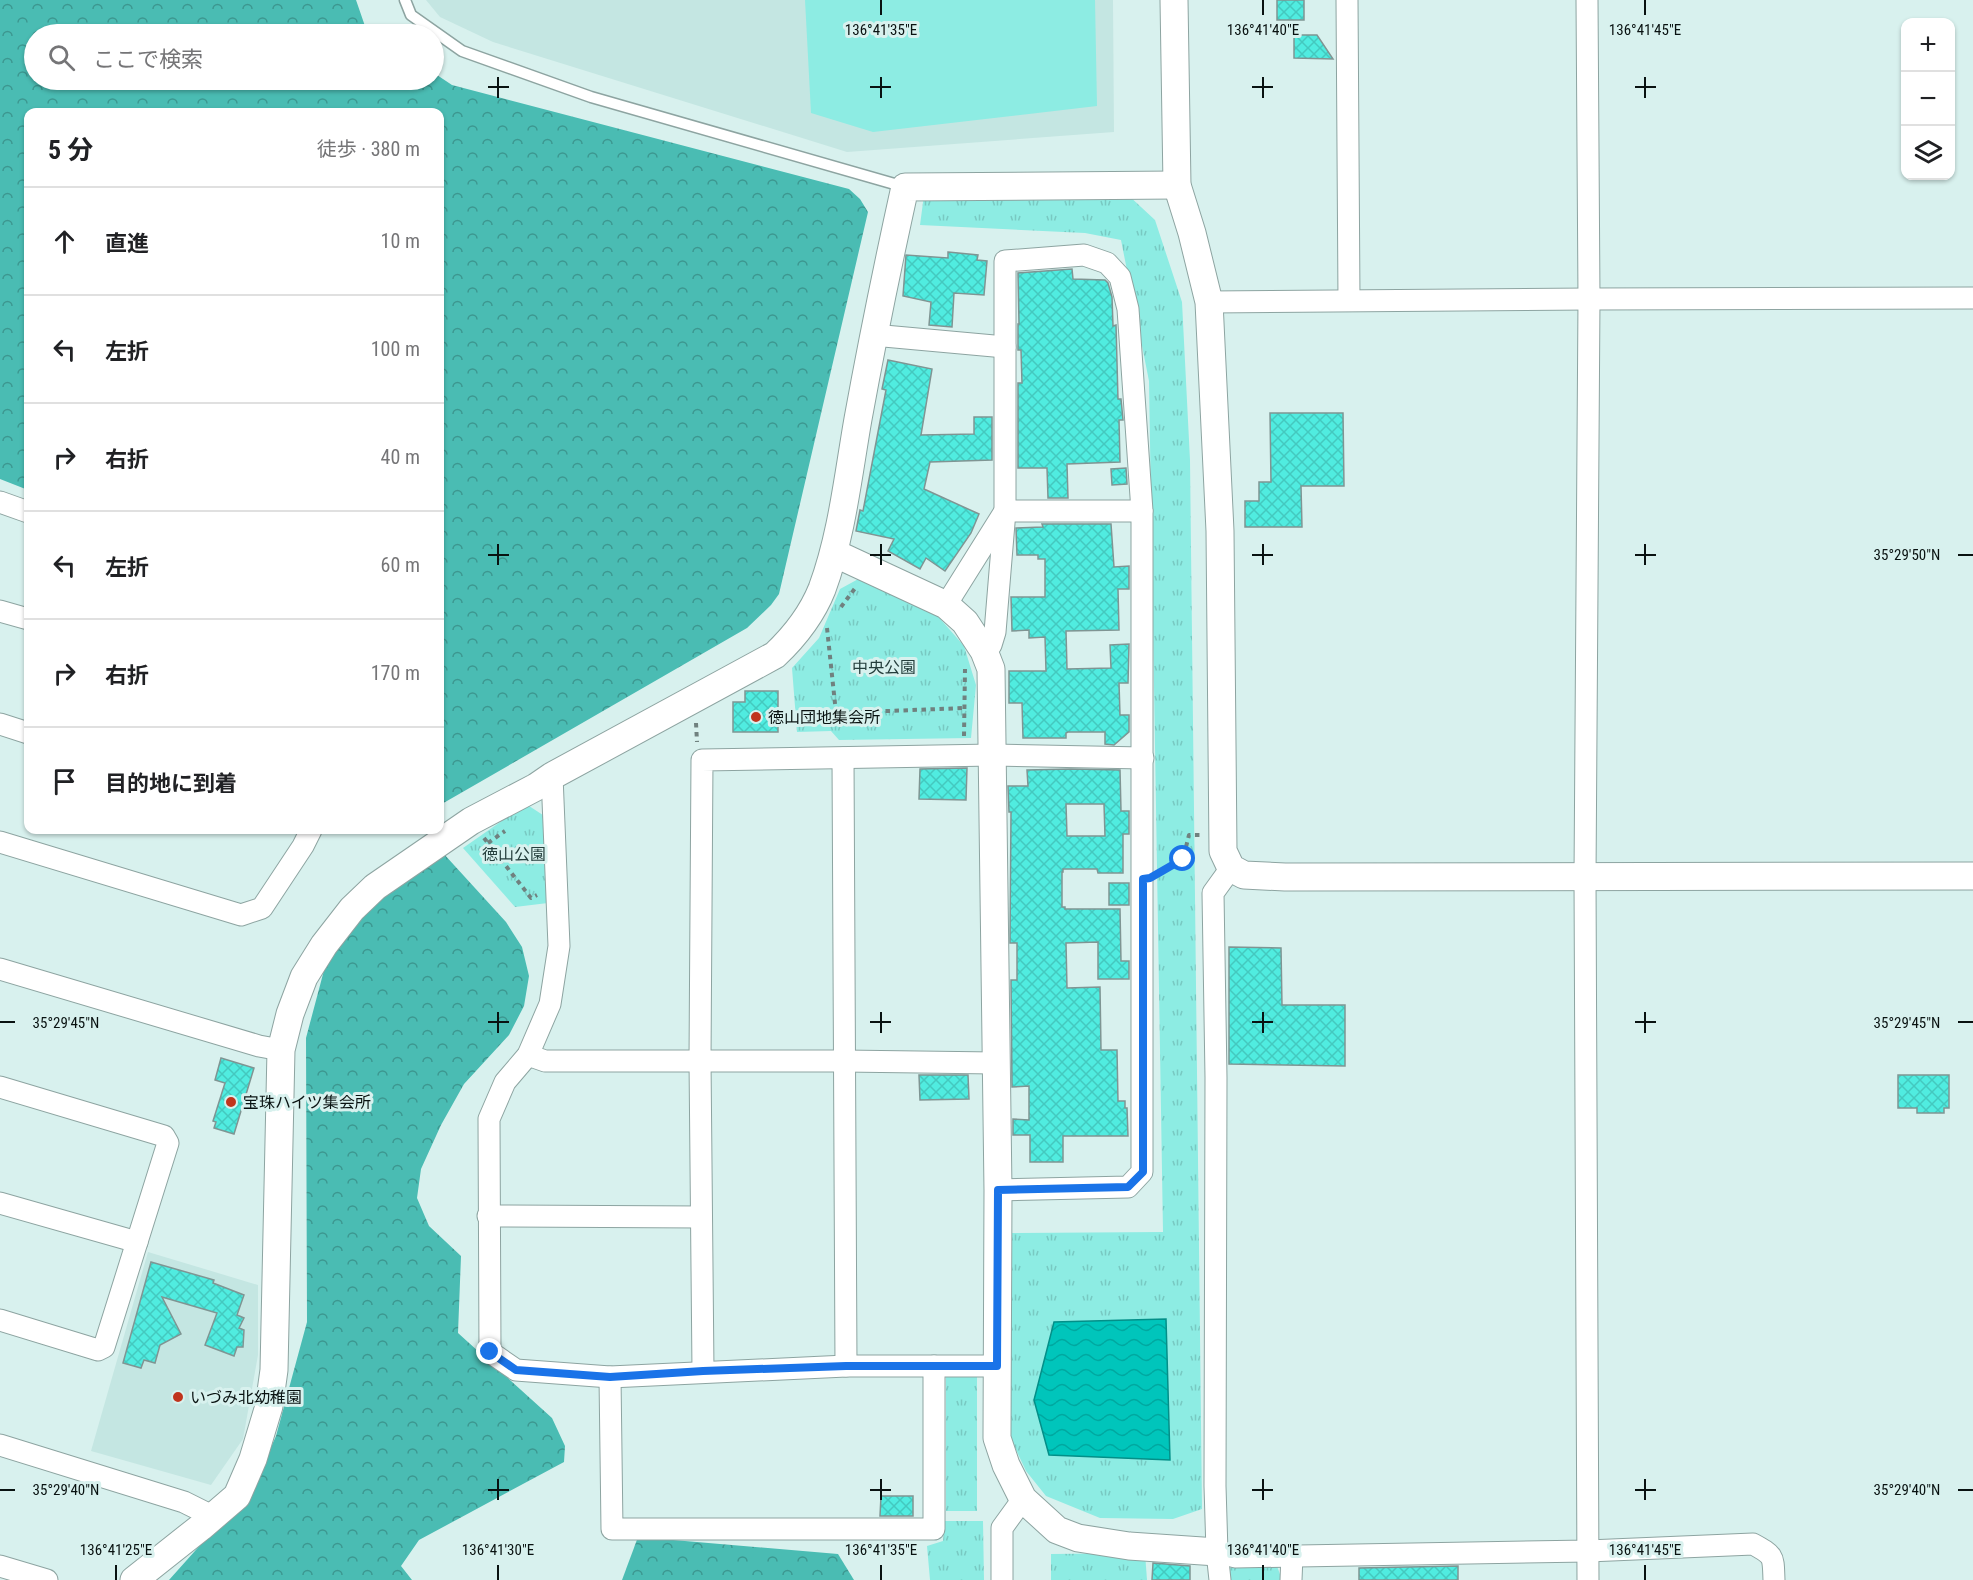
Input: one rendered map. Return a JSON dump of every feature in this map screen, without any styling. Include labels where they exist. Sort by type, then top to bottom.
[{"type":"street","points":[[1174,0],[1177,185],[1192,233],[1209,302],[1220,531],[1223,851],[1231,868],[1244,875],[1284,878],[1973,876]]},
{"type":"street","points":[[1347,0],[1350,300]]},
{"type":"street","points":[[1587,0],[1589,298],[1585,878],[1588,1580]]},
{"type":"street","points":[[134,1580],[237,1496],[253,1459],[268,1406],[273,1370],[281,1050],[290,1014],[304,977],[324,945],[352,909],[375,887],[471,820],[536,787],[552,776],[775,655],[791,640],[821,591],[834,553],[873,334],[905,187],[1177,185]]},
{"type":"street","points":[[974,660],[991,645],[995,632],[1005,511],[1005,261],[1084,255],[1107,262],[1120,277],[1128,309],[1142,511],[1143,1172],[1128,1187],[998,1190]]},
{"type":"street","points":[[1209,302],[1589,298],[1973,298]]},
{"type":"street","points":[[873,334],[1005,347]]},
{"type":"street","points":[[0,502],[24,511]]},
{"type":"street","points":[[1005,511],[1142,511]]},
{"type":"street","points":[[946,605],[1005,511]]},
{"type":"street","points":[[834,553],[946,605],[965,622],[974,660],[991,669],[998,1190],[997,1437],[1006,1465],[1023,1499],[1058,1530],[1078,1538],[1129,1546],[1217,1552],[1235,1557],[1588,1551],[1753,1544],[1768,1552],[1773,1559],[1774,1580]]},
{"type":"street","points":[[0,611],[24,618]]},
{"type":"street","points":[[0,724],[24,732]]},
{"type":"street","points":[[703,1371],[700,1060],[702,760],[963,755],[1143,758]]},
{"type":"street","points":[[843,758],[846,1366]]},
{"type":"street","points":[[552,776],[560,946],[550,1004],[528,1055],[505,1082],[489,1119],[490,1352],[516,1370],[610,1377],[846,1366],[997,1366]]},
{"type":"street","points":[[0,842],[241,915],[262,908],[309,834]]},
{"type":"street","points":[[1220,1580],[1215,1486],[1216,1077],[1213,893],[1231,868]]},
{"type":"street","points":[[0,969],[259,1046],[281,1050]]},
{"type":"street","points":[[528,1055],[545,1061],[843,1060],[995,1063]]},
{"type":"street","points":[[0,1087],[164,1136],[168,1143],[104,1347],[98,1350],[0,1320]]},
{"type":"street","points":[[0,1203],[137,1242]]},
{"type":"street","points":[[488,1216],[701,1217]]},
{"type":"street","points":[[610,1377],[612,1529],[934,1529],[934,1366]]},
{"type":"street","points":[[0,1445],[184,1502],[214,1517]]},
{"type":"street","points":[[1002,1580],[1002,1528],[1023,1499]]},
{"type":"street","points":[[1291,1580],[1292,1555]]},
{"type":"street","points":[[0,1566],[47,1580]]},
{"type":"lane","points":[[405,0],[411,15],[424,24]]},
{"type":"lane","points":[[444,38],[462,51],[591,97],[905,187]]},
{"type":"path","points":[[839,609],[858,583]]},
{"type":"path","points":[[827,627],[836,713],[965,708]]},
{"type":"path","points":[[963,755],[965,708],[974,660]]},
{"type":"path","points":[[695,715],[698,751],[702,760]]},
{"type":"path","points":[[471,820],[531,898],[538,894]]},
{"type":"path","points":[[1143,879],[1150,878],[1183,859],[1189,835]]},
{"type":"shaded area","points":[[426,0],[1113,0],[1114,132],[847,152],[493,42],[440,17]]},
{"type":"shaded area","name":"いづみ北幼稚園","points":[[148,1252],[258,1285],[258,1355],[243,1439],[211,1485],[91,1451]]},
{"type":"green space","points":[[0,0],[356,0],[364,24],[24,24],[24,90],[444,90],[444,80],[452,85],[849,189],[860,199],[868,212],[779,594],[747,628],[444,803],[444,108],[24,108],[24,488],[0,479]]},
{"type":"green space","points":[[805,0],[1095,0],[1097,106],[873,132],[811,113]]},
{"type":"green space","points":[[1127,194],[1155,220],[1182,302],[1190,460],[1202,1509],[1173,1519],[1100,1518],[1046,1496],[1026,1471],[1004,1424],[1012,1233],[1163,1232],[1149,381],[1121,240],[1085,233],[920,225],[924,195]]},
{"type":"green space","name":"中央公園","points":[[862,577],[936,614],[964,646],[976,685],[971,738],[839,740],[831,731],[797,732],[792,668],[819,638],[840,589]]},
{"type":"green space","name":"徳山公園","points":[[526,804],[549,819],[548,903],[515,907],[463,848]]},
{"type":"green space","points":[[443,853],[506,922],[522,947],[529,976],[524,1006],[509,1035],[464,1084],[441,1125],[421,1169],[417,1198],[429,1226],[461,1256],[458,1333],[552,1418],[565,1446],[564,1462],[419,1540],[401,1566],[412,1580],[169,1580],[254,1485],[276,1436],[307,1322],[306,1038],[327,959],[396,878]]},
{"type":"green space","points":[[946,1370],[977,1370],[977,1511],[946,1511]]},
{"type":"green space","points":[[945,1521],[983,1521],[984,1580],[930,1580],[927,1546],[943,1541]]},
{"type":"green space","points":[[638,1537],[838,1554],[854,1580],[622,1580]]},
{"type":"green space","points":[[1145,1553],[1147,1580],[1051,1580],[1051,1554]]},
{"type":"green space","points":[[1277,1566],[1282,1580],[1228,1580],[1229,1568]]},
{"type":"water","points":[[1166,1319],[1170,1460],[1049,1455],[1034,1400],[1054,1322]]},
{"type":"building","points":[[1277,0],[1304,0],[1304,20],[1277,20]]},
{"type":"building","points":[[1294,35],[1317,35],[1333,59],[1294,58]]},
{"type":"building","points":[[948,252],[978,255],[977,260],[987,261],[984,295],[954,293],[952,327],[929,325],[931,302],[903,296],[906,255],[948,258]]},
{"type":"building","points":[[1072,269],[1073,279],[1105,280],[1112,297],[1113,326],[1116,325],[1118,399],[1121,399],[1123,420],[1119,420],[1120,462],[1067,464],[1068,498],[1048,498],[1047,468],[1018,468],[1018,383],[1022,383],[1021,350],[1018,350],[1018,273]]},
{"type":"building","points":[[888,360],[932,369],[921,435],[974,434],[974,417],[992,417],[992,460],[930,462],[924,489],[979,514],[971,533],[945,571],[926,558],[920,569],[888,551],[894,539],[856,531],[860,510],[863,511],[886,390],[882,389]]},
{"type":"building","points":[[1270,413],[1343,413],[1344,486],[1301,486],[1302,527],[1245,527],[1245,501],[1259,501],[1259,482],[1271,482]]},
{"type":"building","points":[[1126,468],[1127,484],[1112,485],[1111,469]]},
{"type":"building","points":[[1042,524],[1111,524],[1114,567],[1129,566],[1129,589],[1118,589],[1119,630],[1066,631],[1067,669],[1111,668],[1110,645],[1129,644],[1128,683],[1119,683],[1120,715],[1129,715],[1129,732],[1114,745],[1105,744],[1105,732],[1068,732],[1066,738],[1023,738],[1022,703],[1009,703],[1009,671],[1046,671],[1045,637],[1029,638],[1029,630],[1012,631],[1011,597],[1045,597],[1045,559],[1038,559],[1038,555],[1017,555],[1016,528],[1043,527]]},
{"type":"building","name":"徳山団地集会所","points":[[745,691],[778,691],[778,732],[733,732],[733,702],[745,702]]},
{"type":"building","points":[[967,768],[966,800],[919,799],[920,769]]},
{"type":"building","points":[[1027,770],[1120,770],[1121,811],[1129,811],[1129,834],[1123,834],[1123,873],[1098,873],[1097,869],[1063,869],[1062,872],[1062,907],[1065,909],[1120,909],[1121,961],[1129,961],[1129,979],[1098,979],[1098,942],[1066,943],[1067,988],[1100,987],[1101,1050],[1117,1050],[1118,1101],[1125,1101],[1125,1108],[1127,1108],[1128,1136],[1063,1136],[1063,1162],[1030,1162],[1030,1135],[1013,1135],[1013,1119],[1029,1120],[1029,1086],[1012,1087],[1011,980],[1017,980],[1017,943],[1010,943],[1011,812],[1009,812],[1008,786],[1028,786]],"holes":[[[1066,804],[1104,804],[1105,836],[1067,836]]]},
{"type":"building","points":[[1109,883],[1129,883],[1129,905],[1109,905]]},
{"type":"building","points":[[1229,947],[1281,948],[1282,1005],[1345,1005],[1345,1066],[1229,1064]]},
{"type":"building","name":"宝珠ハイツ集会所","points":[[221,1058],[254,1068],[234,1134],[214,1128],[216,1122],[213,1121],[225,1083],[215,1080]]},
{"type":"building","points":[[919,1075],[968,1075],[969,1099],[920,1100]]},
{"type":"building","points":[[1898,1075],[1949,1075],[1949,1108],[1944,1108],[1944,1113],[1917,1113],[1917,1108],[1898,1108]]},
{"type":"building","points":[[151,1262],[214,1280],[213,1283],[244,1295],[237,1315],[244,1318],[239,1328],[244,1330],[243,1347],[237,1347],[234,1356],[205,1345],[217,1313],[162,1297],[181,1334],[160,1345],[155,1363],[144,1360],[141,1368],[123,1363]]},
{"type":"building","points":[[881,1496],[913,1496],[913,1516],[880,1516]]},
{"type":"building","points":[[1153,1563],[1190,1566],[1190,1580],[1152,1580]]},
{"type":"building","points":[[1458,1566],[1458,1580],[1359,1580],[1359,1568]]},
{"type":"place","name":"徳山団地集会所","points":[[756,717]]},
{"type":"place","name":"宝珠ハイツ集会所","points":[[231,1102]]},
{"type":"place","name":"いづみ北幼稚園","points":[[178,1397]]},
{"type":"route","points":[[490,1352],[516,1370],[610,1377],[846,1366],[997,1366],[998,1190],[1128,1187],[1143,1172],[1143,879],[1150,878],[1183,859]]}]
